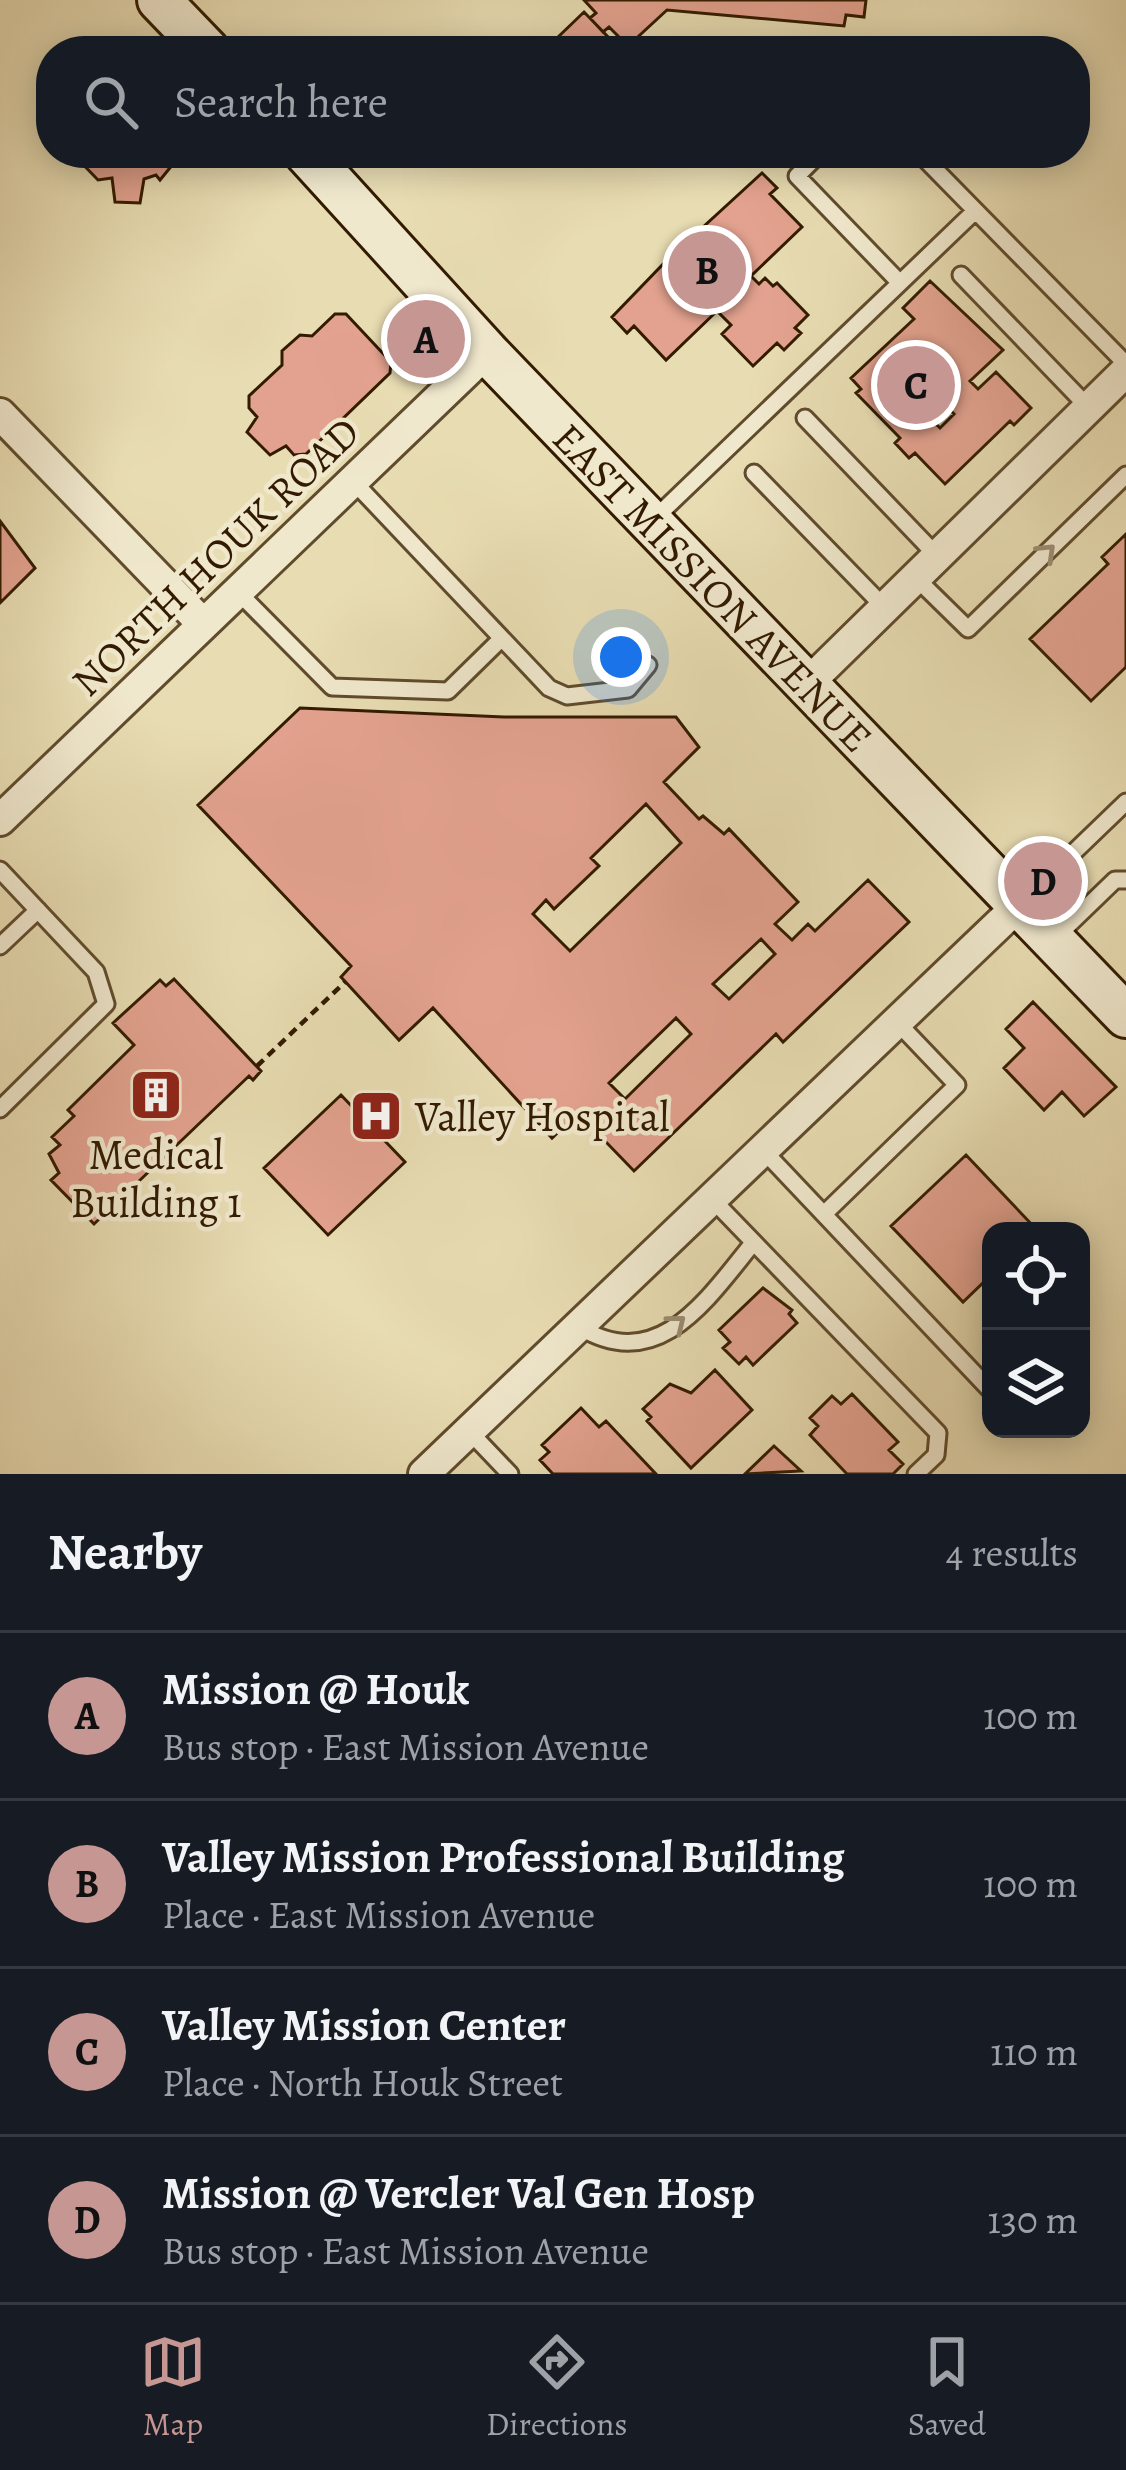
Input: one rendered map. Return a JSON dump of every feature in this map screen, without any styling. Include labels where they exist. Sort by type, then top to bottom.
[{"type":"street","points":[[159,0],[194,36]]},
{"type":"street","name":"EAST MISSION AVENUE","points":[[320,168],[487,352],[1126,1016]]},
{"type":"street","name":"NORTH HOUK ROAD","points":[[0,820],[487,352]]},
{"type":"street","points":[[806,686],[1126,367]]},
{"type":"street","points":[[0,414],[202,624]]},
{"type":"street","points":[[436,1470],[469,1431],[710,1197],[1019,905]]},
{"type":"lane","points":[[805,168],[797,176],[900,284]]},
{"type":"lane","points":[[933,168],[1126,367]]},
{"type":"lane","points":[[650,522],[975,211]]},
{"type":"lane","points":[[962,274],[1089,408]]},
{"type":"lane","points":[[805,418],[927,567],[968,628],[1126,475]]},
{"type":"lane","points":[[754,473],[885,608]]},
{"type":"lane","points":[[353,481],[549,688],[567,696],[628,688],[648,665]]},
{"type":"lane","points":[[237,591],[332,686],[448,691],[501,639]]},
{"type":"lane","points":[[1019,905],[1126,802]]},
{"type":"lane","points":[[0,869],[95,972],[106,1004],[0,1109]]},
{"type":"lane","points":[[1052,940],[1115,880],[1126,880]]},
{"type":"lane","points":[[0,946],[38,910]]},
{"type":"lane","points":[[824,1214],[957,1085],[896,1021]]},
{"type":"lane","points":[[761,1148],[982,1381]]},
{"type":"lane","points":[[710,1197],[938,1432],[936,1454],[916,1474]]},
{"type":"lane","points":[[578,1326],[602,1341],[624,1346],[657,1339],[708,1295],[753,1243]]},
{"type":"lane","points":[[469,1431],[510,1474]]},
{"type":"path","points":[[257,1066],[345,982]]},
{"type":"building","points":[[584,0],[866,0],[864,17],[846,15],[844,26],[667,10],[639,36],[618,36],[609,27],[603,32],[590,18],[596,13]]},
{"type":"building","points":[[584,12],[607,36],[559,36]]},
{"type":"building","points":[[86,168],[170,168],[160,180],[156,175],[144,179],[140,203],[115,202],[112,178],[98,180]]},
{"type":"building","points":[[762,173],[777,188],[770,194],[802,227],[751,276],[759,284],[765,278],[773,286],[777,283],[808,315],[795,328],[801,333],[784,350],[777,343],[753,366],[722,334],[731,325],[717,311],[666,360],[634,326],[627,333],[612,317],[669,258],[675,264],[707,233],[702,228]]},
{"type":"building","points":[[930,281],[1003,350],[970,381],[978,389],[996,372],[1031,408],[1014,425],[1010,421],[945,484],[915,453],[909,458],[895,443],[900,438],[856,393],[861,389],[851,378],[914,319],[903,308]],"holes":[[[946,406],[954,414],[940,428],[932,420]]]},
{"type":"building","points":[[335,314],[346,314],[391,362],[390,373],[306,454],[294,455],[286,446],[270,455],[247,432],[257,417],[249,408],[249,396],[282,365],[282,351],[300,335],[312,336]]},
{"type":"building","points":[[0,521],[35,568],[0,603]]},
{"type":"building","points":[[1126,534],[1126,667],[1091,701],[1030,639],[1108,564],[1102,557]]},
{"type":"building","points":[[300,708],[504,717],[676,717],[699,747],[664,782],[699,819],[703,816],[724,834],[729,829],[798,902],[775,924],[792,940],[808,924],[815,931],[868,880],[909,922],[783,1042],[776,1034],[634,1171],[578,1113],[552,1138],[433,1008],[399,1040],[341,977],[351,966],[198,805]],"holes":[[[646,804],[681,843],[570,951],[533,914],[546,900],[554,909],[599,866],[591,858]],[[761,939],[775,954],[729,999],[713,984]],[[676,1018],[691,1034],[625,1099],[609,1083]]]},
{"type":"building","name":"Medical Building 1","points":[[174,979],[261,1071],[253,1080],[249,1076],[94,1224],[51,1180],[59,1173],[49,1154],[60,1145],[52,1137],[74,1116],[68,1110],[134,1045],[113,1023],[160,980],[166,986]]},
{"type":"building","points":[[1033,1002],[1116,1087],[1084,1116],[1062,1092],[1044,1110],[1004,1068],[1024,1048],[1006,1029]]},
{"type":"building","points":[[341,1095],[405,1162],[328,1235],[264,1168]]},
{"type":"building","points":[[966,1155],[1029,1222],[982,1222],[982,1284],[963,1302],[891,1226]]},
{"type":"building","points":[[763,1288],[792,1310],[789,1314],[797,1323],[753,1365],[746,1357],[739,1364],[723,1348],[730,1342],[719,1330]]},
{"type":"building","points":[[715,1370],[752,1410],[691,1468],[647,1421],[651,1417],[643,1409],[670,1384],[691,1393]]},
{"type":"building","points":[[852,1394],[898,1442],[889,1450],[903,1464],[893,1474],[847,1474],[810,1435],[818,1426],[810,1418],[832,1396],[841,1404]]},
{"type":"building","points":[[581,1408],[599,1427],[606,1421],[656,1474],[553,1474],[540,1460],[549,1452],[542,1445]]},
{"type":"building","points":[[774,1446],[801,1471],[745,1474]]},
{"type":"place","name":"Valley Mission Professional Building","points":[[707,270]]},
{"type":"place","name":"Mission @ Houk","points":[[426,339]]},
{"type":"place","name":"Valley Mission Center","points":[[916,385]]},
{"type":"place","name":"Mission @ Vercler Val Gen Hosp","points":[[1043,881]]},
{"type":"place","name":"Medical Building 1","points":[[156,1095]]},
{"type":"place","name":"Valley Hospital","points":[[376,1116]]}]
